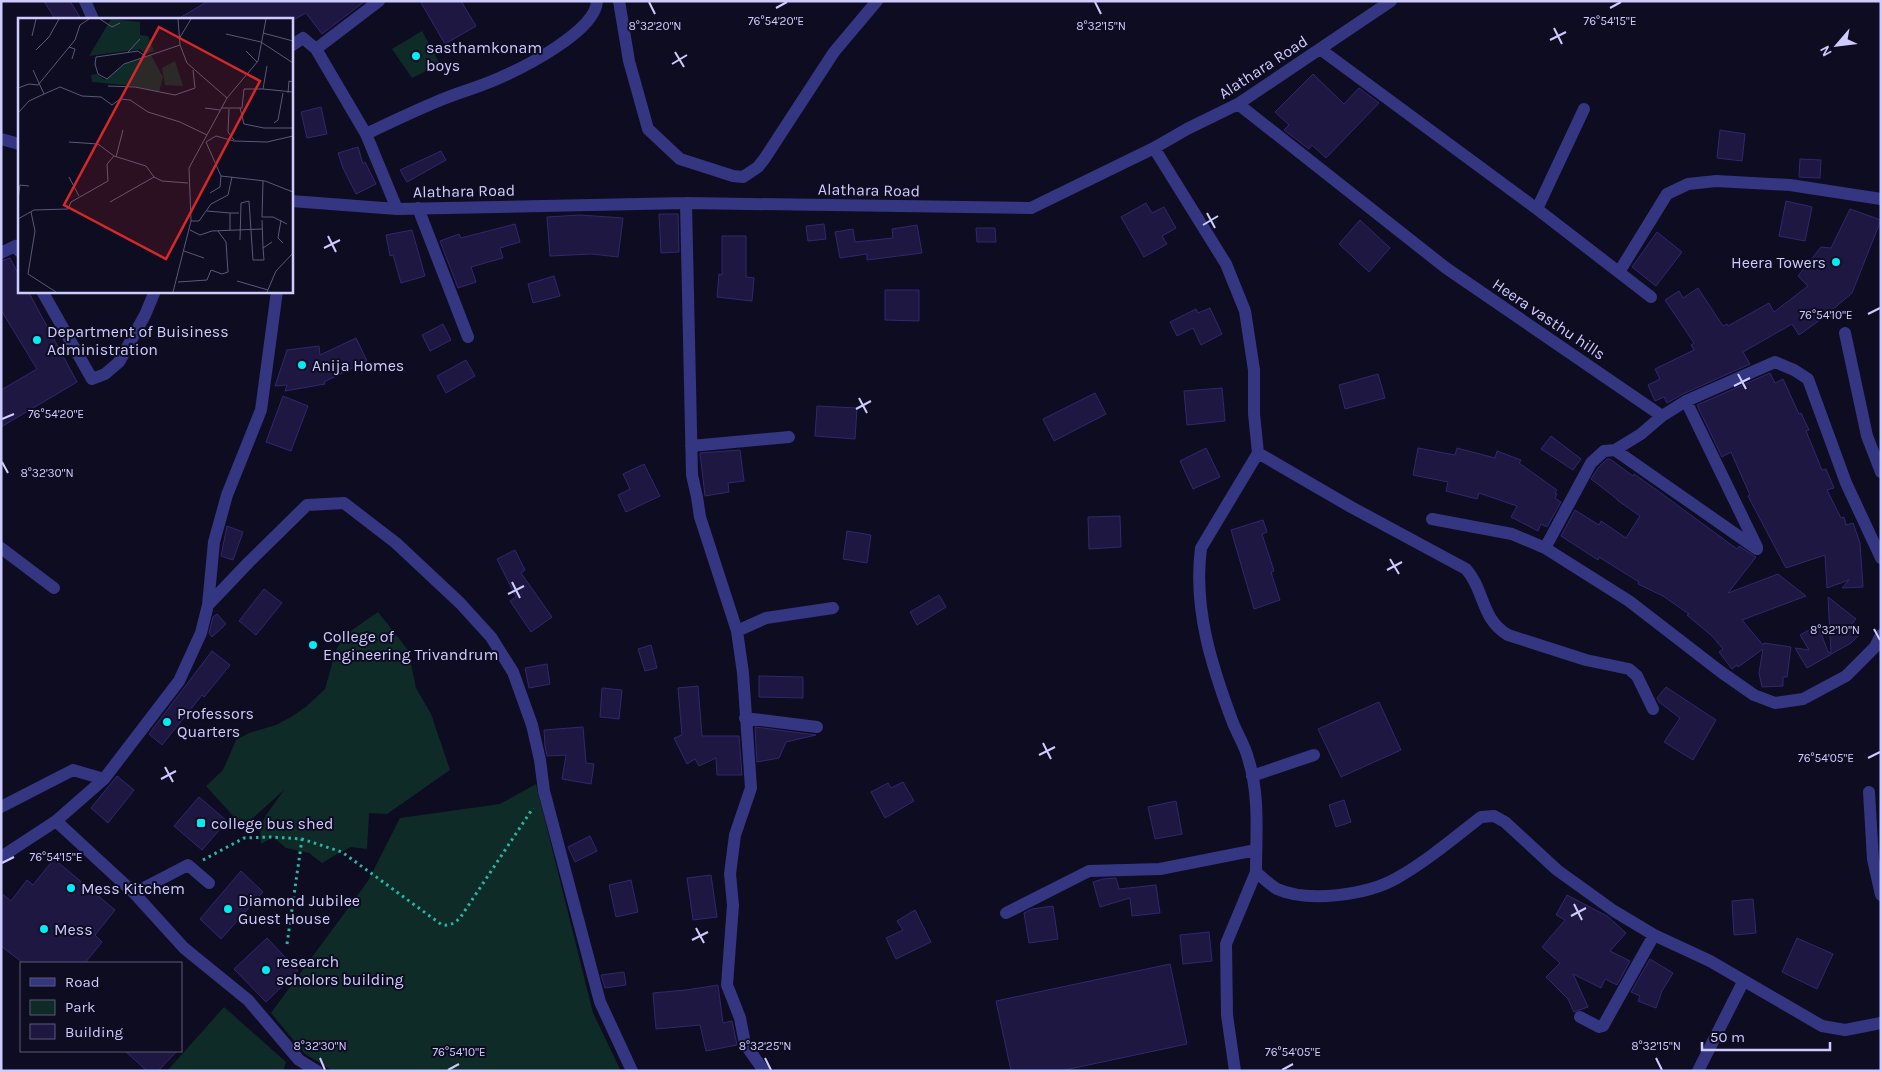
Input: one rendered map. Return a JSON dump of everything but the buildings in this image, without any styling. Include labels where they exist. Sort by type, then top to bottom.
[{"type":"street","points":[[85,1],[93,18]]},
{"type":"street","points":[[316,49],[379,1]]},
{"type":"street","points":[[366,134],[436,102],[498,79],[565,43],[587,23],[597,7],[597,1]]},
{"type":"street","points":[[619,1],[630,61],[648,129],[680,159],[733,176],[743,177],[758,167],[765,158],[834,52],[877,1]]},
{"type":"street","name":"Alathara Road","points":[[292,201],[397,209],[686,203],[1031,208],[1154,148],[1186,129],[1238,104],[1391,1]]},
{"type":"street","points":[[292,45],[304,38],[316,49],[366,134],[397,209]]},
{"type":"street","points":[[1320,49],[1537,209],[1650,297]]},
{"type":"street","name":"Heera vasthu hills","points":[[1238,104],[1446,268],[1662,416]]},
{"type":"street","points":[[1537,209],[1584,109]]},
{"type":"street","points":[[1,139],[18,144]]},
{"type":"street","points":[[1154,148],[1226,264],[1245,311],[1254,370],[1254,414],[1258,453],[1201,548],[1199,565],[1199,600],[1208,649],[1248,758],[1257,799],[1256,872],[1226,944],[1227,1015],[1235,1071]]},
{"type":"street","points":[[1619,272],[1667,194],[1688,184],[1716,181],[1790,185],[1881,199]]},
{"type":"street","points":[[686,203],[692,475],[700,517],[737,631],[743,673],[751,788],[735,835],[730,874],[733,905],[726,985],[740,1018],[746,1044],[764,1071]]},
{"type":"street","points":[[418,208],[468,337]]},
{"type":"street","points":[[1,253],[15,246],[18,250]]},
{"type":"street","points":[[43,292],[92,379],[105,374],[119,362],[145,315],[155,292]]},
{"type":"street","points":[[1,857],[56,821],[104,779],[179,681],[201,634],[208,605],[214,542],[227,495],[261,410],[277,292]]},
{"type":"street","points":[[1845,333],[1867,436],[1881,472]]},
{"type":"street","points":[[1545,548],[1591,463],[1604,451],[1615,450],[1641,434],[1662,416],[1686,401],[1775,362],[1794,370],[1808,379],[1846,482],[1881,558]]},
{"type":"street","points":[[1615,450],[1757,549],[1686,401]]},
{"type":"street","points":[[691,446],[789,437]]},
{"type":"street","points":[[1258,453],[1351,507],[1466,568],[1477,583],[1482,603],[1492,621],[1500,630],[1508,635],[1586,660],[1630,669],[1637,676],[1653,709]]},
{"type":"street","points":[[208,605],[306,506],[344,503],[396,543],[460,603],[491,637],[513,672],[532,725],[540,760],[544,791],[600,1002],[632,1071]]},
{"type":"street","points":[[1432,519],[1512,534],[1545,548],[1629,601],[1754,695],[1774,703],[1803,699],[1846,676],[1875,647],[1881,634]]},
{"type":"street","points":[[1,548],[54,588]]},
{"type":"street","points":[[737,631],[766,618],[833,608]]},
{"type":"street","points":[[745,718],[818,728]]},
{"type":"street","points":[[1252,776],[1314,755]]},
{"type":"street","points":[[1,807],[73,770],[104,779]]},
{"type":"street","points":[[1869,792],[1873,859],[1881,895]]},
{"type":"street","points":[[1256,872],[1276,888],[1297,895],[1325,897],[1355,893],[1395,879],[1481,817],[1494,816],[1504,822],[1557,870],[1614,911],[1654,935],[1710,961],[1743,982],[1787,1004],[1822,1026],[1845,1030],[1881,1023]]},
{"type":"street","points":[[56,821],[134,893],[184,948],[248,1000],[298,1066],[317,1071]]},
{"type":"street","points":[[1,848],[19,847]]},
{"type":"street","points":[[1006,913],[1089,871],[1160,869],[1256,850]]},
{"type":"street","points":[[134,893],[188,865],[209,883]]},
{"type":"street","points":[[1580,1017],[1599,1027],[1603,1026],[1654,935]]},
{"type":"street","points":[[1698,1071],[1743,982]]},
{"type":"path","points":[[188,865],[208,858],[244,838],[272,836],[302,839],[342,852],[442,925],[447,926],[460,918],[544,791]]},
{"type":"path","points":[[287,944],[302,839]]},
{"type":"green space","name":"sasthamkonam boys","points":[[422,31],[440,64],[412,78],[392,49]]},
{"type":"green space","points":[[378,612],[408,650],[416,688],[431,714],[450,770],[387,814],[369,813],[367,849],[351,847],[322,863],[309,853],[286,848],[273,837],[261,844],[260,828],[266,815],[284,790],[243,827],[206,786],[223,770],[236,740],[249,733],[276,725],[291,717],[307,706],[325,689],[336,650],[345,635]]},
{"type":"green space","points":[[536,784],[593,1013],[621,1071],[333,1071],[305,1054],[271,1013],[368,881],[400,818],[500,804]]},
{"type":"green space","points":[[224,1007],[286,1062],[283,1071],[167,1071]]},
{"type":"place","name":"sasthamkonam boys","points":[[416,56]]},
{"type":"place","name":"Heera Towers","points":[[1836,262]]},
{"type":"place","name":"Department of Buisiness Administration","points":[[37,340]]},
{"type":"place","name":"Anija Homes","points":[[302,365]]},
{"type":"place","name":"College of Engineering Trivandrum","points":[[313,645]]},
{"type":"place","name":"Professors Quarters","points":[[167,722]]},
{"type":"place","name":"college bus shed","points":[[201,823]]},
{"type":"place","name":"Mess Kitchem","points":[[71,888]]},
{"type":"place","name":"Diamond Jubilee Guest House","points":[[228,909]]},
{"type":"place","name":"Mess","points":[[44,929]]},
{"type":"place","name":"research scholors building","points":[[266,970]]}]
